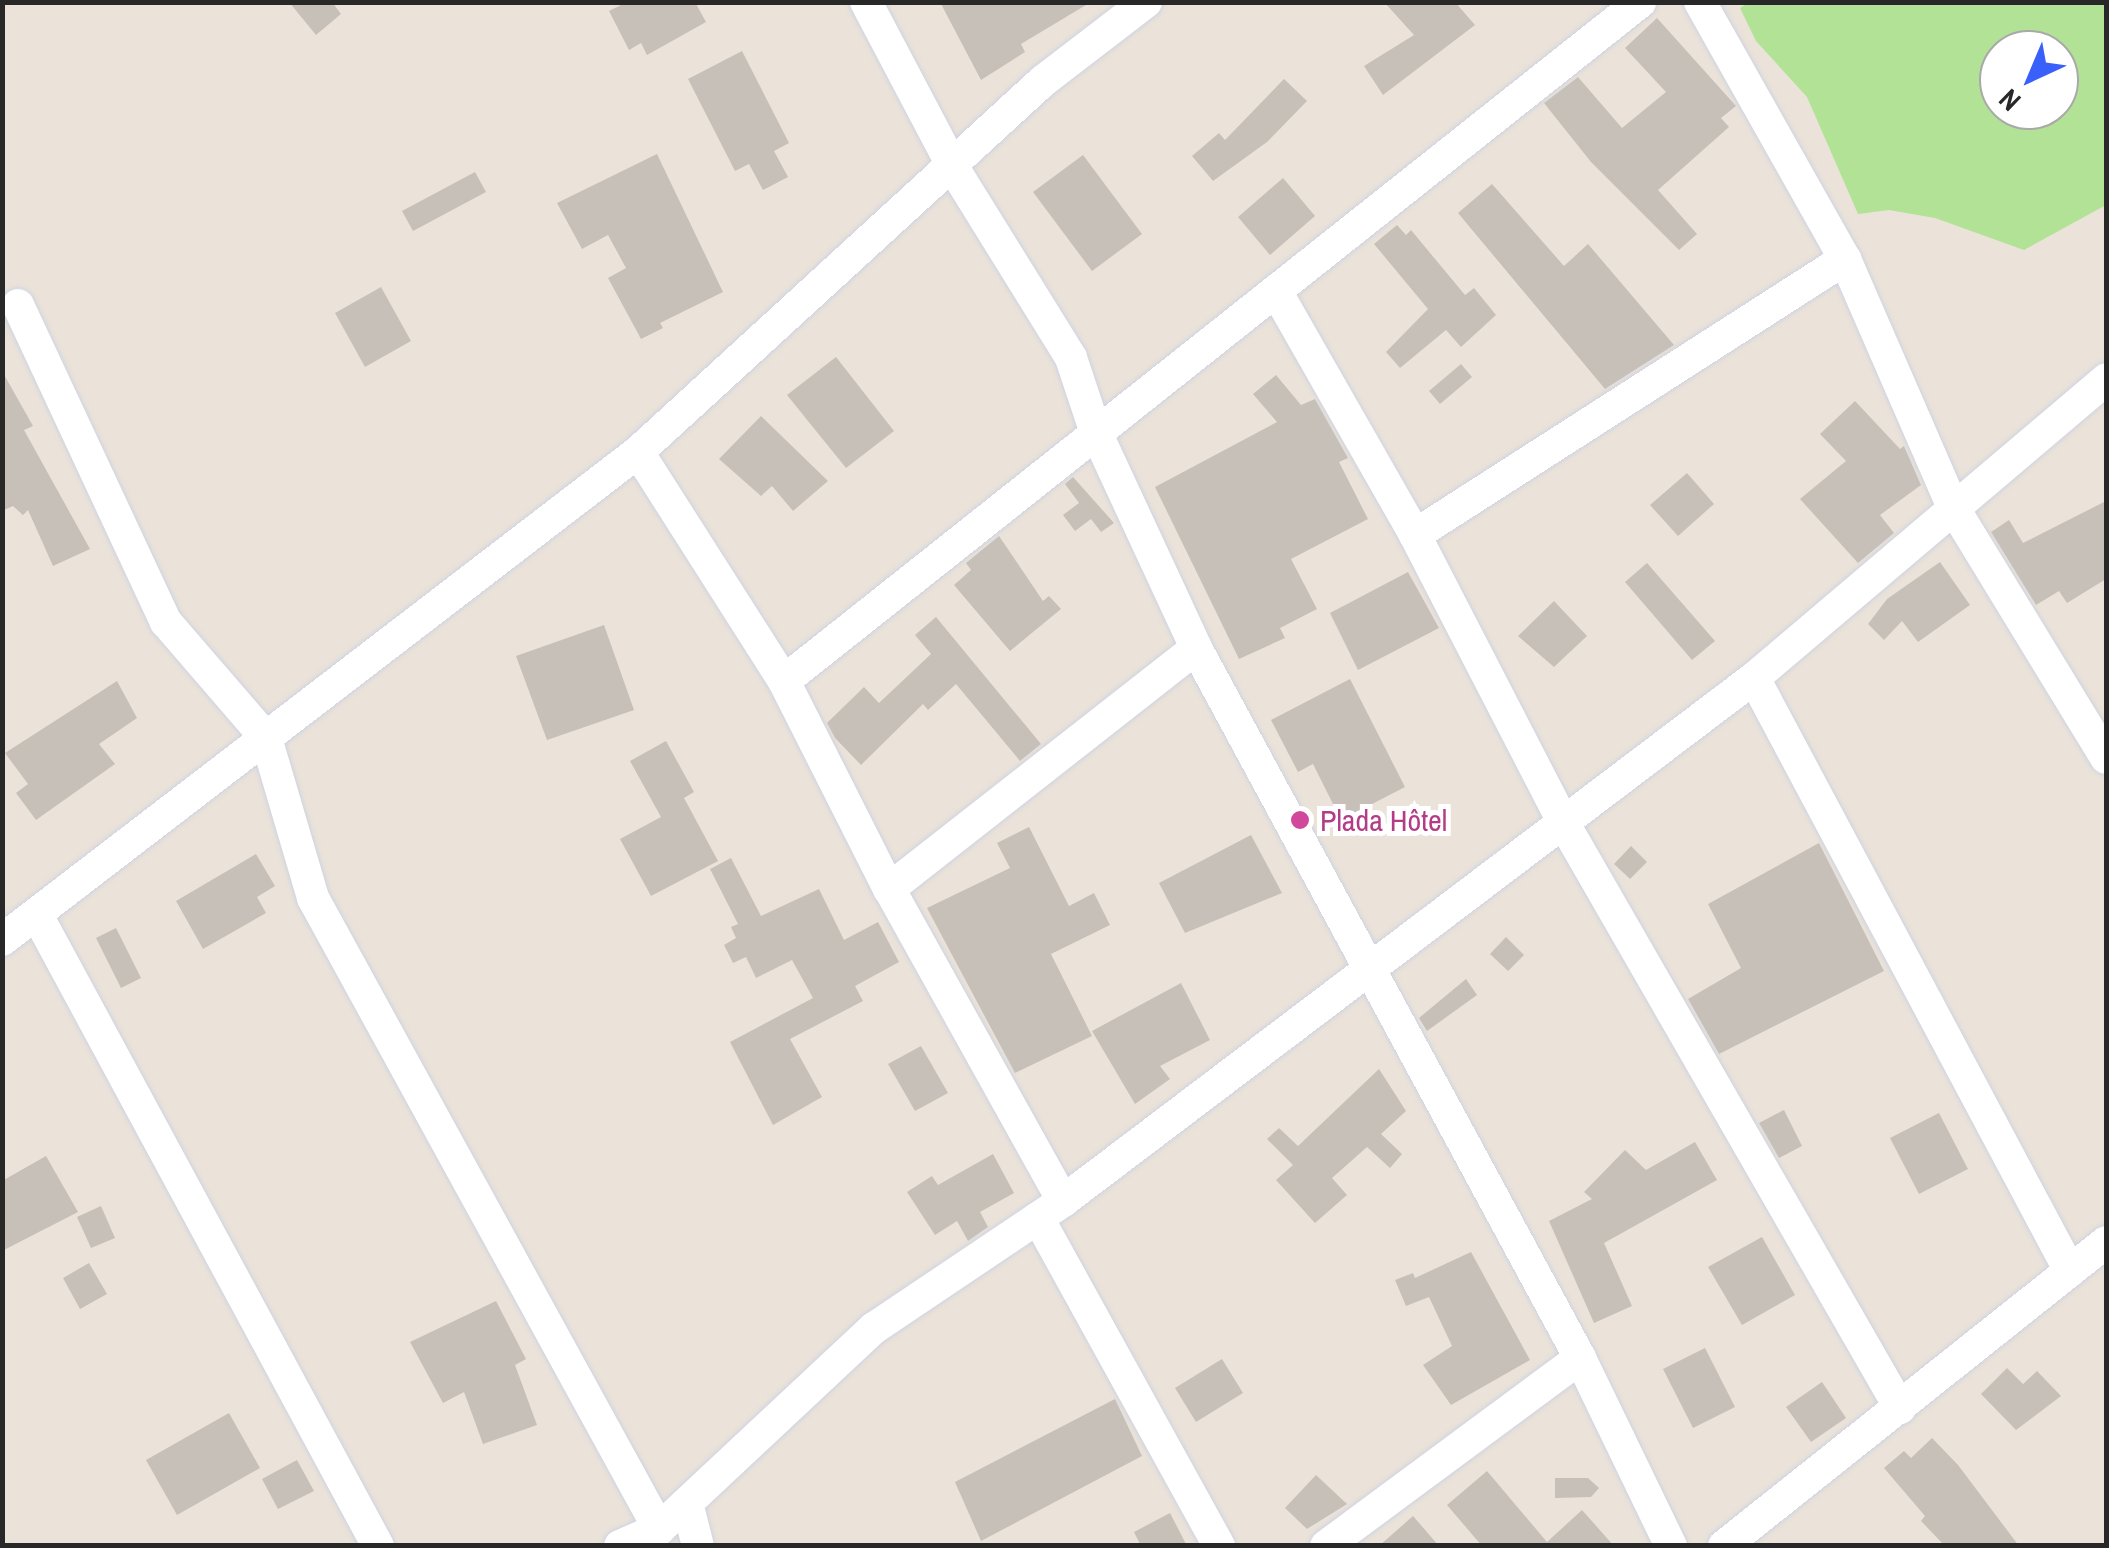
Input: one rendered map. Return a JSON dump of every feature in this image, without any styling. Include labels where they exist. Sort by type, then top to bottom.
[{"type":"street","points":[[866,2],[954,168],[1071,358],[1094,430],[1196,648],[1580,1358],[1671,1546]]},
{"type":"street","points":[[2,940],[638,452],[954,168],[1043,81],[1146,2]]},
{"type":"street","points":[[784,681],[1094,430],[1640,2]]},
{"type":"street","points":[[1700,2],[1845,259],[1953,508],[2106,758]]},
{"type":"street","points":[[1415,535],[1845,259]]},
{"type":"street","points":[[1276,291],[1415,535],[1563,822],[1900,1408]]},
{"type":"street","points":[[18,305],[166,622],[266,738],[313,898],[659,1529]]},
{"type":"street","points":[[620,1546],[659,1529],[874,1328],[1051,1209],[1754,678],[2106,380]]},
{"type":"street","points":[[638,452],[784,681],[1218,1546]]},
{"type":"street","points":[[888,889],[1196,648]]},
{"type":"street","points":[[1754,678],[2070,1271]]},
{"type":"street","points":[[37,916],[378,1546]]},
{"type":"street","points":[[1724,1546],[2106,1242]]},
{"type":"street","points":[[1326,1546],[1580,1358]]},
{"type":"street","points":[[687,1503],[698,1546]]},
{"type":"green space","points":[[1748,3],[2106,3],[2106,205],[2024,250],[1935,218],[1889,210],[1858,214],[1807,97],[1756,41],[1740,8]]},
{"type":"building","points":[[289,2],[332,2],[341,14],[316,35]]},
{"type":"building","points":[[627,2],[695,2],[706,22],[647,55],[641,43],[629,50],[609,11]]},
{"type":"building","points":[[940,2],[1091,2],[1021,44],[1025,52],[981,80]]},
{"type":"building","points":[[1384,2],[1455,2],[1475,25],[1383,95],[1364,66],[1414,35]]},
{"type":"building","points":[[1657,18],[1736,106],[1721,118],[1729,127],[1658,190],[1697,234],[1679,250],[1591,162],[1544,103],[1578,77],[1622,128],[1666,92],[1625,48]]},
{"type":"building","points":[[742,51],[789,143],[774,151],[788,177],[763,190],[749,164],[735,171],[688,79]]},
{"type":"building","points":[[1284,79],[1307,101],[1267,142],[1213,181],[1192,156],[1219,133],[1225,140]]},
{"type":"building","points":[[657,154],[723,292],[660,323],[663,328],[641,339],[608,278],[626,268],[608,235],[582,249],[557,203]]},
{"type":"building","points":[[1083,155],[1142,234],[1092,271],[1033,192]]},
{"type":"building","points":[[475,172],[486,192],[413,231],[402,211]]},
{"type":"building","points":[[1283,178],[1315,216],[1270,255],[1238,217]]},
{"type":"building","points":[[1492,184],[1564,266],[1588,244],[1674,345],[1605,389],[1458,213]]},
{"type":"building","points":[[1397,225],[1406,235],[1411,230],[1465,295],[1474,288],[1496,315],[1461,347],[1446,330],[1400,368],[1386,352],[1428,309],[1374,244]]},
{"type":"building","points":[[381,287],[411,341],[365,367],[335,313]]},
{"type":"building","points":[[836,357],[894,431],[846,468],[787,395]]},
{"type":"building","points":[[1461,364],[1472,377],[1440,404],[1429,391]]},
{"type":"building","points":[[2,371],[33,426],[24,430],[90,549],[53,566],[28,510],[23,515],[13,506],[2,511]]},
{"type":"building","points":[[1276,375],[1301,405],[1315,399],[1348,458],[1339,462],[1368,519],[1291,559],[1317,609],[1280,628],[1285,638],[1239,659],[1155,487],[1277,422],[1253,394]]},
{"type":"building","points":[[1855,401],[1900,449],[1904,446],[1921,485],[1880,515],[1894,533],[1858,563],[1800,499],[1846,461],[1820,434]]},
{"type":"building","points":[[761,416],[828,481],[793,511],[772,486],[761,496],[719,459]]},
{"type":"building","points":[[1687,473],[1714,504],[1678,536],[1650,505]]},
{"type":"building","points":[[1073,477],[1114,523],[1101,532],[1091,519],[1075,531],[1063,515],[1079,503],[1065,484]]},
{"type":"building","points":[[2106,501],[2106,579],[2067,603],[2059,591],[2036,605],[1991,532],[2009,520],[2023,543]]},
{"type":"building","points":[[999,536],[1043,601],[1049,596],[1061,609],[1010,651],[954,585],[971,570],[966,563]]},
{"type":"building","points":[[1940,562],[1970,605],[1918,642],[1902,621],[1884,640],[1868,624],[1887,599]]},
{"type":"building","points":[[1647,563],[1715,641],[1692,660],[1625,582]]},
{"type":"building","points":[[1408,572],[1439,628],[1358,670],[1330,613]]},
{"type":"building","points":[[1554,601],[1587,636],[1554,667],[1518,636]]},
{"type":"building","points":[[936,617],[1041,744],[1020,761],[956,684],[928,710],[923,704],[861,765],[835,738],[827,723],[864,687],[879,703],[931,654],[915,635]]},
{"type":"building","points":[[604,625],[634,710],[547,740],[516,656]]},
{"type":"building","points":[[1350,679],[1405,787],[1341,820],[1313,764],[1298,772],[1271,720]]},
{"type":"building","points":[[117,681],[137,718],[99,744],[115,764],[36,820],[16,793],[28,784],[5,753]]},
{"type":"building","points":[[666,741],[694,792],[684,798],[718,861],[651,896],[620,839],[661,817],[630,761]]},
{"type":"building","points":[[1029,827],[1069,906],[1094,893],[1110,925],[1051,954],[1092,1036],[1015,1073],[927,908],[1010,868],[997,843]]},
{"type":"building","points":[[1251,835],[1282,893],[1185,933],[1159,883]]},
{"type":"building","points":[[1819,843],[1884,971],[1719,1054],[1688,999],[1741,968],[1708,904]]},
{"type":"building","points":[[1631,846],[1647,862],[1630,879],[1614,864]]},
{"type":"building","points":[[256,854],[275,886],[257,897],[266,913],[203,949],[176,901]]},
{"type":"building","points":[[731,858],[761,916],[819,889],[844,940],[878,922],[899,962],[855,986],[863,1001],[790,1039],[822,1097],[773,1125],[730,1042],[813,998],[792,960],[756,978],[746,957],[733,963],[724,945],[736,938],[731,927],[738,924],[710,869]]},
{"type":"building","points":[[116,928],[141,978],[121,988],[96,938]]},
{"type":"building","points":[[1506,937],[1524,955],[1508,971],[1490,954]]},
{"type":"building","points":[[1466,979],[1477,995],[1427,1031],[1419,1018]]},
{"type":"building","points":[[1181,983],[1210,1040],[1160,1066],[1170,1079],[1135,1104],[1092,1031]]},
{"type":"building","points":[[921,1046],[948,1093],[915,1111],[888,1064]]},
{"type":"building","points":[[1379,1069],[1406,1111],[1381,1134],[1402,1154],[1390,1168],[1367,1147],[1332,1178],[1347,1195],[1315,1223],[1276,1180],[1293,1165],[1267,1139],[1279,1128],[1298,1146]]},
{"type":"building","points":[[1784,1110],[1802,1146],[1779,1158],[1759,1123]]},
{"type":"building","points":[[1939,1113],[1968,1169],[1919,1194],[1890,1138]]},
{"type":"building","points":[[1695,1142],[1717,1180],[1604,1243],[1632,1306],[1594,1323],[1549,1221],[1592,1199],[1584,1192],[1625,1150],[1646,1170]]},
{"type":"building","points":[[993,1154],[1014,1193],[980,1212],[988,1227],[968,1241],[957,1221],[935,1235],[907,1192],[932,1176],[938,1185]]},
{"type":"building","points":[[46,1156],[78,1212],[2,1251],[2,1181]]},
{"type":"building","points":[[101,1206],[115,1238],[91,1248],[77,1217]]},
{"type":"building","points":[[1762,1237],[1795,1295],[1742,1325],[1708,1267]]},
{"type":"building","points":[[1471,1252],[1530,1360],[1451,1405],[1423,1365],[1452,1346],[1429,1297],[1406,1306],[1395,1280],[1413,1273],[1415,1278]]},
{"type":"building","points":[[89,1263],[107,1294],[80,1309],[63,1278]]},
{"type":"building","points":[[496,1301],[526,1359],[515,1365],[537,1425],[483,1444],[464,1392],[443,1403],[410,1342]]},
{"type":"building","points":[[1705,1348],[1735,1407],[1693,1428],[1663,1369]]},
{"type":"building","points":[[1222,1359],[1243,1393],[1196,1422],[1175,1388]]},
{"type":"building","points":[[2007,1368],[2023,1384],[2037,1371],[2061,1396],[2016,1430],[1981,1394]]},
{"type":"building","points":[[1822,1382],[1846,1418],[1811,1442],[1786,1407]]},
{"type":"building","points":[[1115,1399],[1142,1456],[981,1541],[955,1482]]},
{"type":"building","points":[[229,1413],[260,1468],[177,1515],[146,1460]]},
{"type":"building","points":[[1932,1438],[1958,1465],[2019,1546],[1945,1546],[1921,1521],[1925,1516],[1884,1468],[1904,1451],[1911,1458]]},
{"type":"building","points":[[297,1460],[314,1491],[278,1509],[262,1479]]},
{"type":"building","points":[[1487,1471],[1547,1542],[1582,1510],[1614,1546],[1482,1546],[1447,1505]]},
{"type":"building","points":[[1316,1475],[1347,1504],[1307,1529],[1285,1508]]},
{"type":"building","points":[[1555,1478],[1588,1478],[1599,1488],[1591,1497],[1555,1498]]},
{"type":"building","points":[[1170,1513],[1187,1546],[1141,1546],[1134,1532]]},
{"type":"building","points":[[1413,1516],[1439,1546],[1379,1546]]},
{"type":"place","name":"Plada Hôtel","points":[[1300,820]]}]
